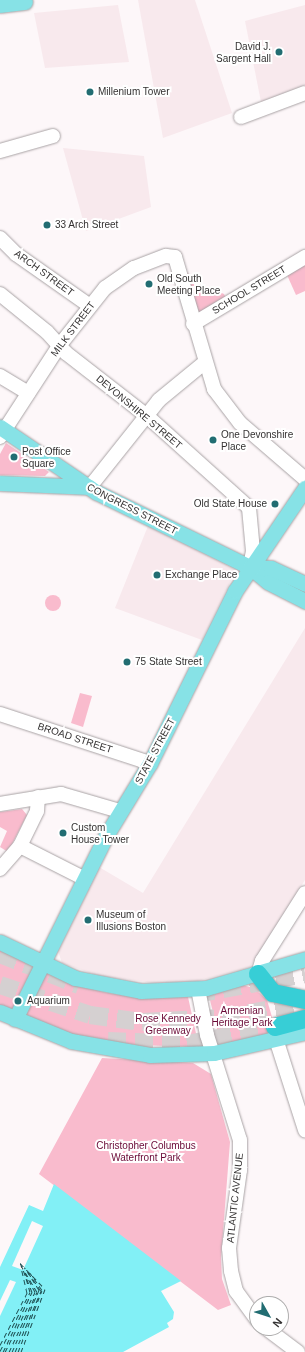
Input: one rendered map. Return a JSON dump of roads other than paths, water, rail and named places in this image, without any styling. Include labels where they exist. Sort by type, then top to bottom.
[{"type":"highway","points":[[258,974],[273,993],[305,1000]]},
{"type":"highway","points":[[276,1034],[305,1019]]},
{"type":"main road","points":[[0,5],[25,2]]},
{"type":"main road","points":[[241,117],[305,93]]},
{"type":"main road","points":[[0,151],[53,136]]},
{"type":"main road","name":"ARCH STREET","points":[[0,238],[16,254],[90,306]]},
{"type":"main road","name":"MILK STREET","points":[[1,431],[59,346],[90,306],[105,288],[134,268],[166,256],[175,257],[194,324]]},
{"type":"main road","name":"SCHOOL STREET","points":[[194,324],[305,257]]},
{"type":"main road","name":"DEVONSHIRE STREET","points":[[0,294],[59,346],[147,416],[249,508],[253,551],[250,567]]},
{"type":"main road","points":[[194,324],[204,363],[214,389],[240,423],[305,479]]},
{"type":"main road","points":[[0,482],[89,488],[147,416],[186,375],[204,363]]},
{"type":"main road","points":[[0,376],[28,393]]},
{"type":"main road","name":"CONGRESS STREET","points":[[1,431],[89,488],[250,567],[268,582],[305,601]]},
{"type":"main road","name":"STATE STREET","points":[[15,1019],[120,812],[150,763],[233,594],[305,488]]},
{"type":"main road","name":"CONGRESS STREET","points":[[250,567],[271,568],[305,584]]},
{"type":"main road","name":"BROAD STREET","points":[[0,714],[150,763]]},
{"type":"main road","points":[[0,804],[38,797],[68,795],[120,812]]},
{"type":"main road","points":[[0,869],[20,846],[37,811],[38,797]]},
{"type":"main road","points":[[20,846],[85,879]]},
{"type":"main road","points":[[258,974],[262,962],[305,893]]},
{"type":"main road","points":[[0,942],[43,964],[87,982],[126,990],[198,989],[258,974],[305,959]]},
{"type":"main road","name":"ATLANTIC AVENUE","points":[[198,989],[214,1053],[234,1114],[240,1146],[229,1248],[231,1271],[236,1291],[249,1309]]},
{"type":"main road","points":[[0,1012],[55,1036],[118,1052],[165,1056],[214,1053],[276,1034],[305,1032]]},
{"type":"main road","points":[[276,1034],[305,1130]]},
{"type":"main road","points":[[277,1336],[298,1352]]},
{"type":"water","points":[[54,1184],[181,1281],[161,1291],[174,1312],[173,1319],[167,1323],[169,1327],[123,1352],[0,1352],[0,1267],[29,1205],[43,1211]]},
{"type":"tunnel","points":[[0,954],[79,985]]},
{"type":"tunnel","points":[[196,994],[305,974]]},
{"type":"tunnel","points":[[0,985],[90,1015],[142,1022],[222,1018],[305,1003]]},
{"type":"tunnel","points":[[108,1041],[187,1044],[275,1027]]},
{"type":"place","name":"David J. Sargent Hall","points":[[279,52]]},
{"type":"place","name":"Millenium Tower","points":[[90,92]]},
{"type":"place","name":"33 Arch Street","points":[[47,225]]},
{"type":"place","name":"Old South Meeting Place","points":[[149,284]]},
{"type":"place","name":"One Devonshire Place","points":[[213,440]]},
{"type":"place","name":"Post Office Square","points":[[14,457]]},
{"type":"place","name":"Old State House","points":[[275,504]]},
{"type":"place","name":"Exchange Place","points":[[157,575]]},
{"type":"place","name":"75 State Street","points":[[127,662]]},
{"type":"place","name":"Custom House Tower","points":[[63,833]]},
{"type":"place","name":"Museum of Illusions Boston","points":[[88,920]]},
{"type":"place","name":"Aquarium","points":[[18,1001]]},
{"type":"park label","name":"Armenian Heritage Park","points":[[242,1016]]},
{"type":"park label","name":"Rose Kennedy Greenway","points":[[168,1024]]},
{"type":"park label","name":"Christopher Columbus Waterfront Park","points":[[146,1150]]}]
